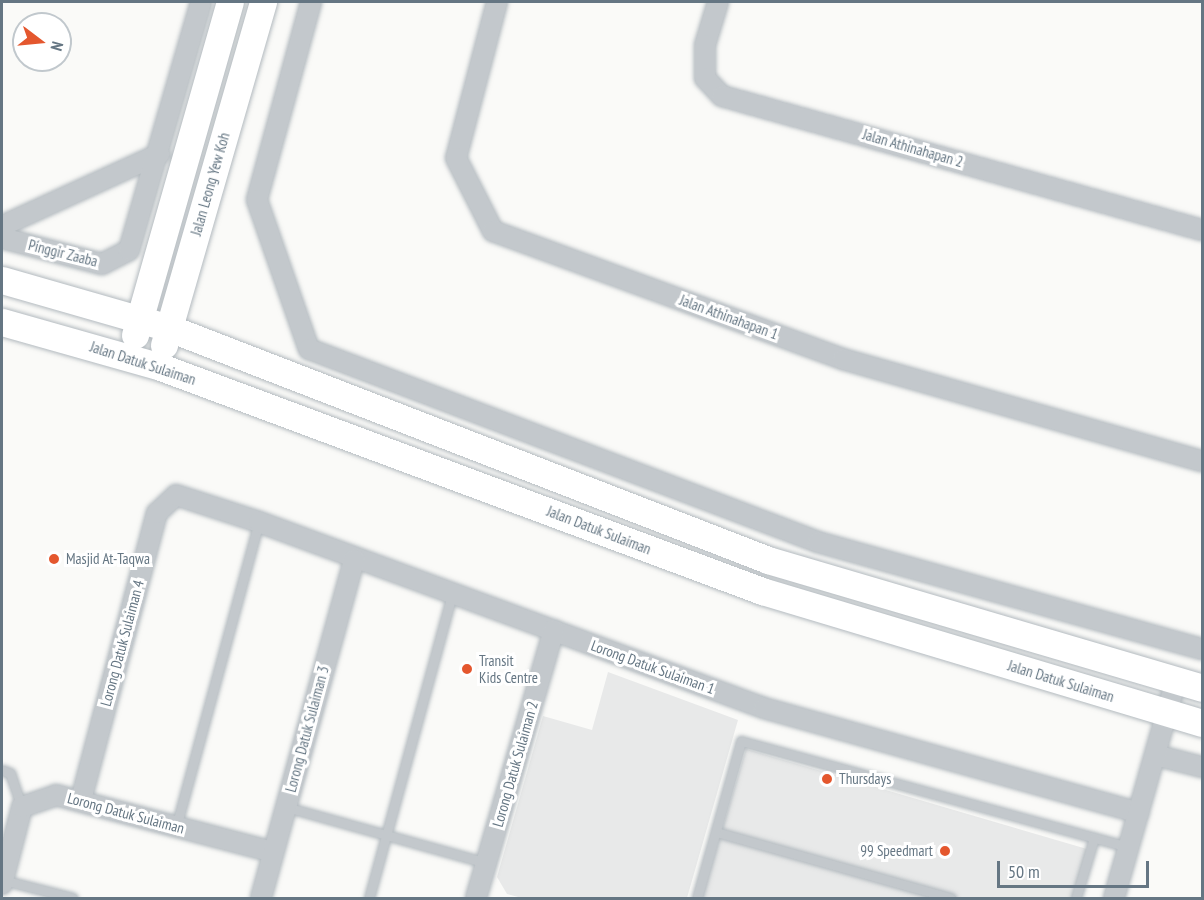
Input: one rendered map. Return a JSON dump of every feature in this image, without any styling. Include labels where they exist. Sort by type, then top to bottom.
[{"type":"main road","name":"Jalan Leong Yew Koh","points":[[128,356],[230,2]]},
{"type":"main road","name":"Jalan Leong Yew Koh","points":[[158,366],[263,2]]},
{"type":"main road","name":"Jalan Datuk Sulaiman","points":[[2,280],[169,328],[657,519],[768,560],[1203,688]]},
{"type":"main road","name":"Jalan Datuk Sulaiman","points":[[2,322],[158,366],[762,591],[1203,723]]},
{"type":"street","name":"Pinggir Zaaba","points":[[2,238],[102,264],[129,250],[159,154],[201,2]]},
{"type":"street","points":[[311,2],[256,200],[309,349],[667,488],[818,542],[1203,649]]},
{"type":"street","name":"Jalan Athinahapan 1","points":[[497,2],[456,158],[493,231],[843,359],[1203,461]]},
{"type":"street","name":"Jalan Athinahapan 2","points":[[718,2],[705,45],[705,78],[722,96],[1203,230]]},
{"type":"street","name":"Pinggir Zaaba","points":[[2,226],[159,154]]},
{"type":"street","name":"Jalan Datuk Sulaiman","points":[[657,519],[667,488]]},
{"type":"street","name":"Lorong Datuk Sulaiman 1","points":[[176,495],[259,522],[354,560],[554,630],[764,708],[1139,813]]},
{"type":"street","name":"Lorong Datuk Sulaiman 4","points":[[81,800],[157,513],[176,495]]},
{"type":"street","name":"Lorong Datuk Sulaiman 3","points":[[261,898],[354,560]]},
{"type":"street","name":"Lorong Datuk Sulaiman 2","points":[[476,898],[554,630]]},
{"type":"street","points":[[1114,898],[1176,681]]},
{"type":"street","points":[[1155,755],[1203,767]]},
{"type":"street","name":"Lorong Datuk Sulaiman","points":[[22,807],[56,795],[273,852]]},
{"type":"street","points":[[2,882],[22,807]]},
{"type":"lane","points":[[176,827],[259,522]]},
{"type":"lane","points":[[369,898],[452,594]]},
{"type":"lane","points":[[696,898],[741,741],[1129,847]]},
{"type":"lane","points":[[2,770],[10,773],[22,807]]},
{"type":"lane","points":[[286,807],[386,837],[486,863]]},
{"type":"lane","points":[[716,832],[951,898]]},
{"type":"lane","points":[[1076,898],[1094,838]]},
{"type":"lane","points":[[2,882],[73,898]]},
{"type":"shaded area","points":[[608,672],[738,720],[687,898],[522,898],[507,894],[497,877],[543,716],[592,730]]},
{"type":"shaded area","points":[[746,749],[1087,849],[1072,898],[702,898]]},
{"type":"place","name":"Masjid At-Taqwa","points":[[54,559]]},
{"type":"place","name":"Transit Kids Centre","points":[[467,669]]},
{"type":"place","name":"Thursdays","points":[[827,779]]},
{"type":"place","name":"99 Speedmart","points":[[945,851]]}]
